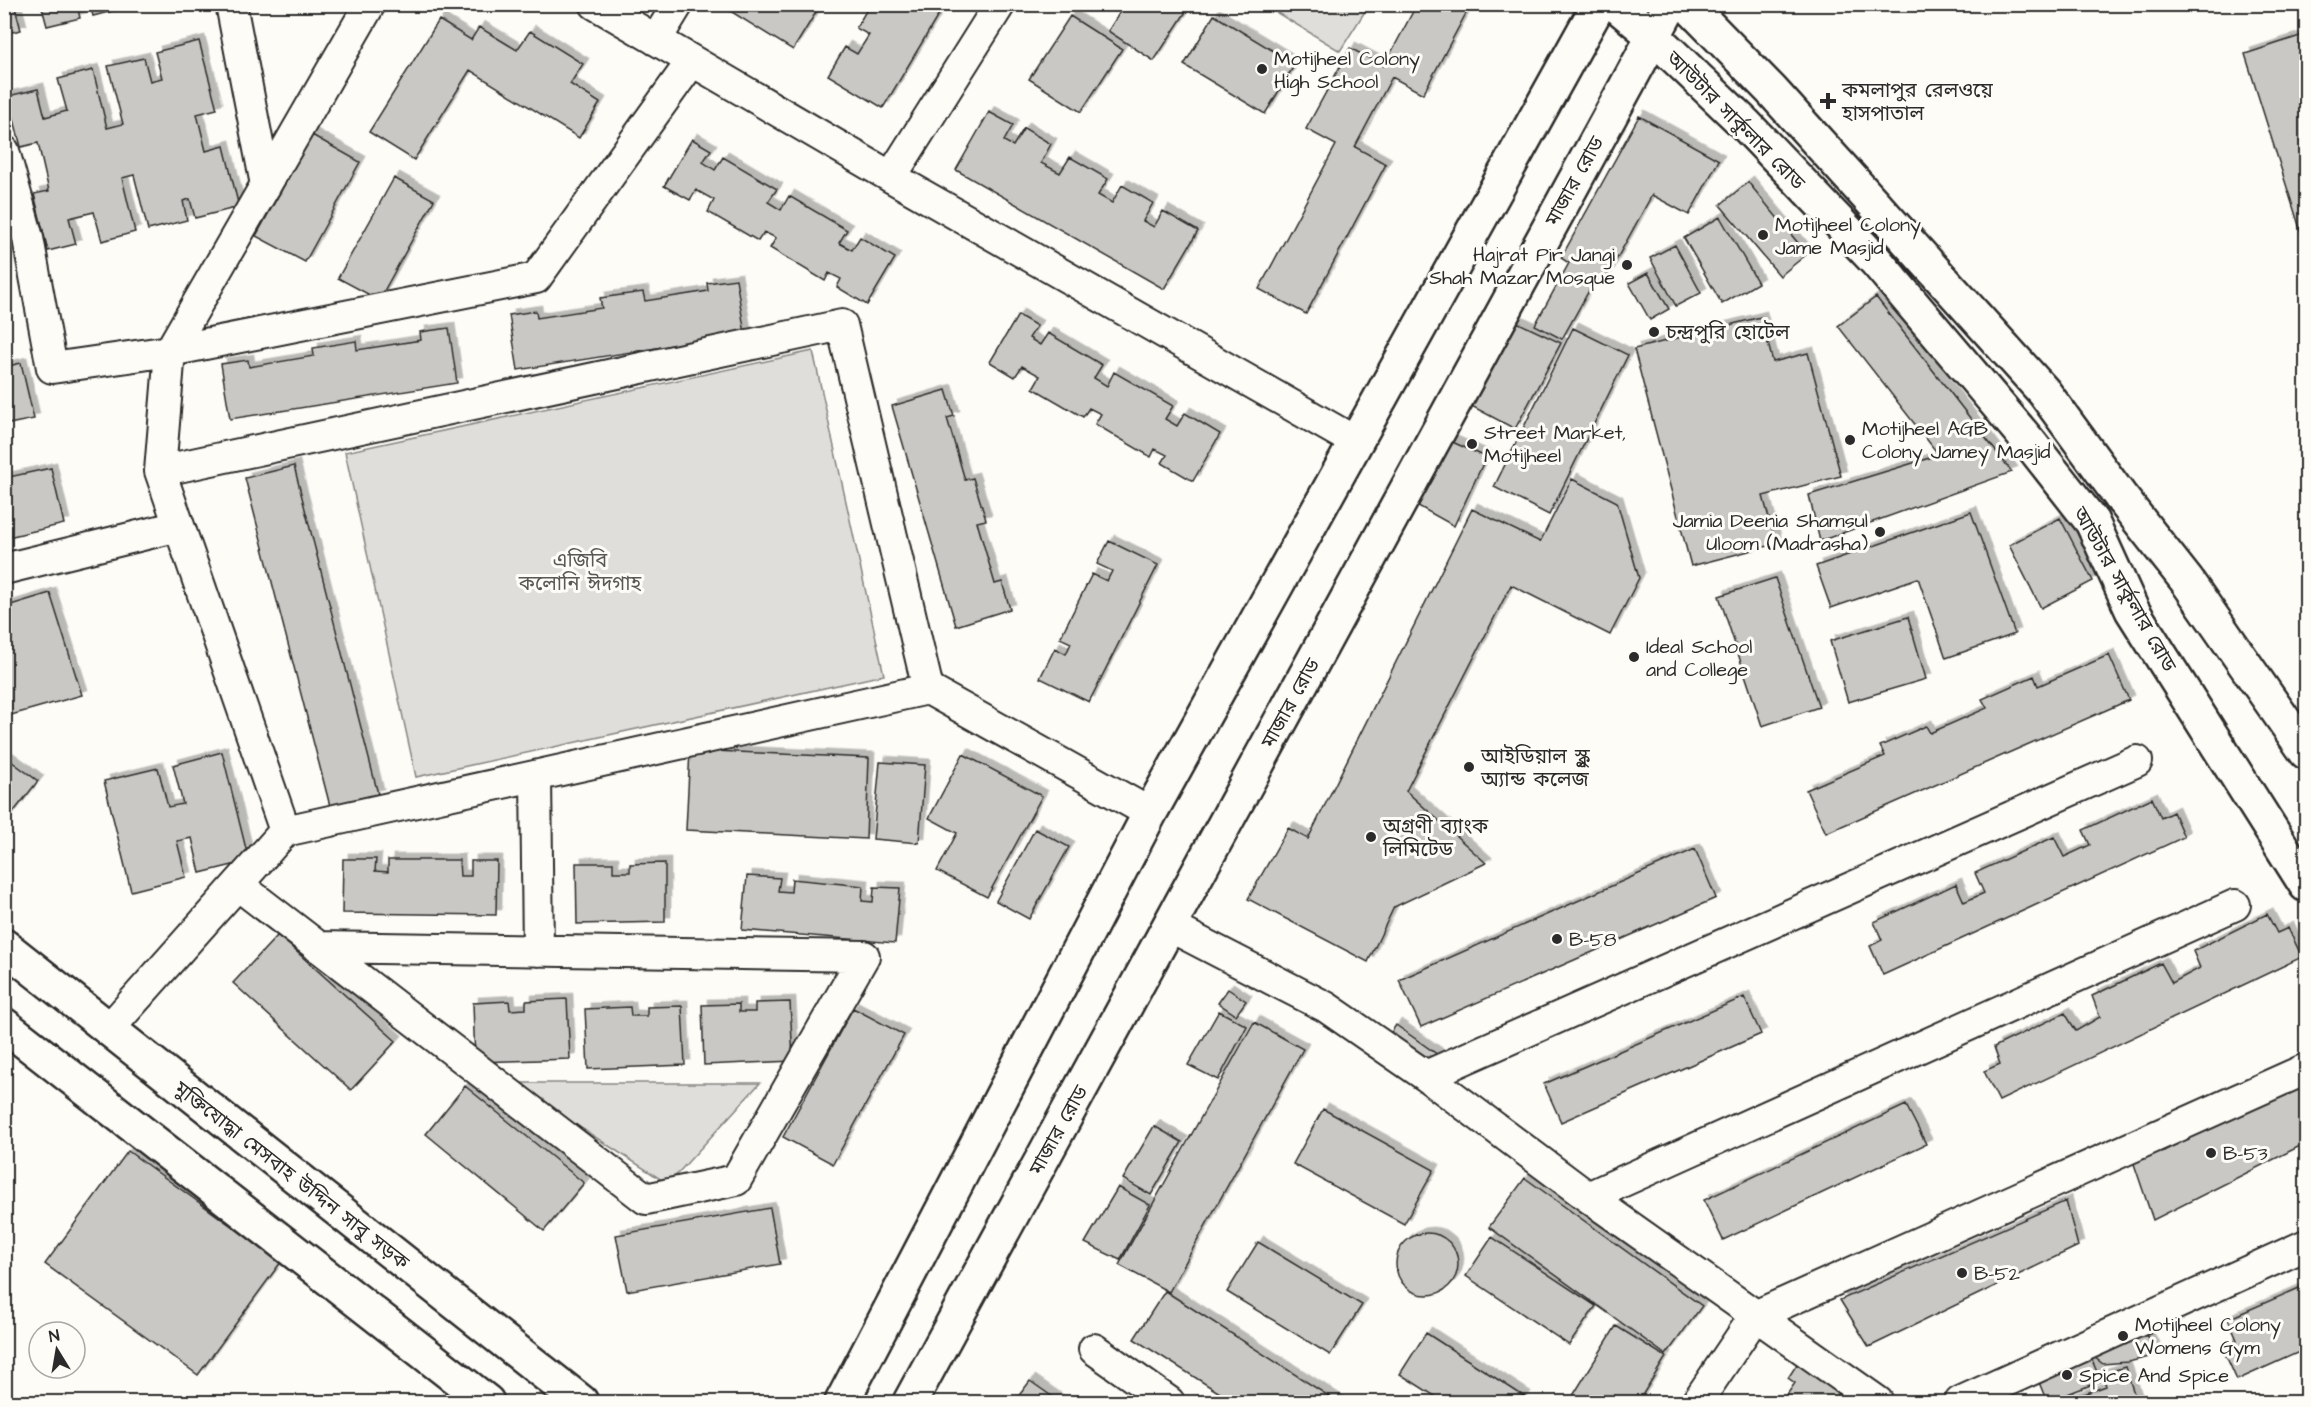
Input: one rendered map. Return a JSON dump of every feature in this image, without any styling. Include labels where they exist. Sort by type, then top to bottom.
[{"type":"main road","points":[[842,1402],[1150,813],[1599,4]]},
{"type":"main road","name":"আউটার সার্কুলার রোড","points":[[1615,4],[1653,36],[1745,124],[1876,261],[2030,444],[2092,522],[2132,610],[2307,885]]},
{"type":"main road","name":"মাজার রোড","points":[[910,1402],[1671,4]]},
{"type":"main road","name":"আউটার সার্কুলার রোড","points":[[1687,4],[1780,99],[2044,392],[2120,496],[2187,581],[2307,752]]},
{"type":"main road","name":"মুক্তিযোদ্ধা মেসবাহ উদ্দিন সাবু সড়ক","points":[[4,946],[581,1402]]},
{"type":"main road","points":[[4,1025],[488,1402]]},
{"type":"street","points":[[231,4],[266,184]]},
{"type":"street","points":[[285,831],[160,471],[170,351],[370,4]]},
{"type":"street","points":[[595,4],[891,177],[1356,442]]},
{"type":"street","points":[[656,40],[678,4]]},
{"type":"street","points":[[891,177],[1000,4]]},
{"type":"street","points":[[4,151],[16,240],[52,368],[170,351],[536,278],[692,61]]},
{"type":"street","points":[[160,471],[842,325],[928,689]]},
{"type":"street","points":[[4,570],[179,526]]},
{"type":"street","points":[[108,1030],[285,831],[928,689],[1150,813]]},
{"type":"street","points":[[1426,1076],[2137,761]]},
{"type":"street","points":[[536,776],[538,951]]},
{"type":"street","points":[[238,885],[318,947],[646,1199],[736,1180],[864,956],[318,947]]},
{"type":"street","points":[[1588,1197],[2235,905]]},
{"type":"street","points":[[1169,926],[1326,1007],[1426,1076],[1588,1197],[1878,1402]]},
{"type":"street","points":[[1697,1402],[1755,1316],[2307,1069]]},
{"type":"street","points":[[1960,1402],[2307,1245]]},
{"type":"street","points":[[1094,1349],[1168,1402]]},
{"type":"green space","points":[[1264,5],[1369,5],[1340,51]]},
{"type":"green space","name":"এজিবি কলোনি ঈদগাহ","points":[[813,351],[884,675],[416,777],[345,452]]},
{"type":"green space","points":[[511,1083],[760,1083],[668,1184]]},
{"type":"building","points":[[4,4],[14,4],[21,30],[4,34]]},
{"type":"building","points":[[41,4],[77,4],[80,18],[47,26]]},
{"type":"building","points":[[90,4],[132,4],[132,6],[93,16]]},
{"type":"building","points":[[719,4],[821,4],[793,50]]},
{"type":"building","points":[[870,4],[945,4],[883,108],[828,75],[845,47],[857,54],[869,35],[856,28]]},
{"type":"building","points":[[1125,4],[1191,4],[1154,61],[1108,31]]},
{"type":"building","points":[[1417,4],[1471,4],[1423,94],[1392,77],[1355,147],[1386,164],[1306,314],[1259,289],[1336,145],[1306,129],[1350,48],[1384,66]]},
{"type":"building","points":[[1214,15],[1295,64],[1265,114],[1184,65]]},
{"type":"building","points":[[1070,16],[1122,49],[1081,112],[1029,79]]},
{"type":"building","points":[[439,20],[471,40],[479,27],[517,50],[530,31],[583,64],[570,84],[600,103],[579,138],[470,70],[414,160],[369,132]]},
{"type":"building","points":[[2306,34],[2306,248],[2245,54]]},
{"type":"building","points":[[199,41],[217,109],[197,114],[206,151],[224,146],[239,207],[195,218],[190,199],[183,201],[187,220],[148,230],[134,175],[122,178],[135,232],[102,241],[94,212],[69,218],[76,244],[48,251],[34,194],[49,191],[38,143],[21,147],[8,96],[38,89],[45,117],[67,111],[58,79],[93,70],[107,128],[123,124],[108,66],[144,58],[150,81],[162,78],[155,52]]},
{"type":"building","points":[[989,112],[1013,125],[1004,141],[1013,146],[1024,128],[1051,144],[1041,163],[1060,173],[1070,157],[1108,179],[1098,195],[1112,203],[1122,185],[1153,203],[1143,221],[1154,227],[1163,211],[1198,231],[1164,289],[956,170]]},
{"type":"building","points":[[1639,116],[1719,160],[1689,215],[1652,195],[1604,282],[1596,278],[1562,339],[1535,325],[1569,263],[1561,258]]},
{"type":"building","points":[[312,135],[360,162],[305,262],[256,236]]},
{"type":"building","points":[[692,139],[711,150],[703,162],[715,170],[723,157],[777,189],[768,202],[781,210],[789,196],[847,230],[839,243],[852,250],[860,237],[895,258],[867,305],[837,287],[841,279],[829,273],[825,281],[770,248],[776,238],[764,232],[758,241],[708,212],[714,200],[696,190],[690,200],[664,186]]},
{"type":"building","points":[[394,178],[434,200],[379,300],[338,278]]},
{"type":"building","points":[[1748,182],[1807,254],[1780,276],[1720,205]]},
{"type":"building","points":[[1720,217],[1758,283],[1722,304],[1684,238]]},
{"type":"building","points":[[1675,245],[1701,293],[1676,306],[1650,258]]},
{"type":"building","points":[[1648,273],[1669,309],[1650,320],[1629,283]]},
{"type":"building","points":[[736,279],[745,334],[518,370],[509,315],[536,311],[537,318],[602,308],[600,298],[643,292],[645,301],[708,291],[707,283]]},
{"type":"building","points":[[1876,297],[2012,472],[1820,541],[1809,495],[1939,455],[1838,326]]},
{"type":"building","points":[[1018,315],[1037,326],[1029,338],[1040,345],[1048,333],[1102,365],[1094,378],[1107,386],[1114,372],[1173,406],[1165,419],[1177,426],[1185,413],[1220,434],[1193,481],[1162,463],[1167,455],[1155,449],[1151,457],[1095,424],[1101,414],[1089,408],[1083,417],[1033,388],[1040,376],[1022,366],[1015,377],[990,362]]},
{"type":"building","points":[[1506,317],[1561,343],[1515,429],[1464,402]]},
{"type":"building","points":[[1761,317],[1773,362],[1808,353],[1841,476],[1763,496],[1776,544],[1691,566],[1634,349]]},
{"type":"building","points":[[449,328],[457,383],[230,419],[221,364],[248,360],[249,367],[314,356],[313,348],[356,341],[357,350],[421,340],[420,332]]},
{"type":"building","points":[[1573,328],[1628,355],[1549,515],[1494,487]]},
{"type":"building","points":[[21,363],[34,419],[4,425],[4,367]]},
{"type":"building","points":[[946,390],[954,416],[947,418],[965,480],[973,478],[986,520],[977,522],[995,584],[1002,582],[1010,609],[956,626],[892,406]]},
{"type":"building","points":[[1441,437],[1486,457],[1454,526],[1411,502]]},
{"type":"building","points":[[2306,449],[2306,483],[2298,451]]},
{"type":"building","points":[[294,466],[378,794],[330,806],[245,478]]},
{"type":"building","points":[[51,468],[64,524],[4,538],[4,478]]},
{"type":"building","points":[[1572,479],[1617,502],[1639,578],[1610,635],[1511,585],[1406,791],[1486,863],[1394,907],[1368,962],[1248,899],[1288,828],[1308,839],[1472,509],[1540,542]]},
{"type":"building","points":[[1971,512],[2015,634],[1946,658],[1918,578],[1831,608],[1816,566]]},
{"type":"building","points":[[2060,518],[2093,581],[2041,608],[2009,545]]},
{"type":"building","points":[[1109,541],[1158,565],[1089,702],[1040,678],[1055,648],[1066,654],[1071,643],[1060,638],[1092,574],[1107,581],[1112,571],[1097,564]]},
{"type":"building","points":[[1775,578],[1819,707],[1762,726],[1719,596]]},
{"type":"building","points":[[50,593],[82,695],[4,717],[4,607]]},
{"type":"building","points":[[1908,617],[1926,679],[1848,702],[1830,641]]},
{"type":"building","points":[[2109,655],[2129,700],[1826,833],[1806,790],[1885,756],[1880,746],[1926,726],[1930,733],[1987,708],[1982,699],[2034,676],[2038,686]]},
{"type":"building","points":[[690,750],[869,758],[866,839],[686,830]]},
{"type":"building","points":[[222,752],[249,861],[200,873],[192,838],[177,841],[186,877],[131,891],[104,781],[158,768],[168,807],[183,804],[173,765]]},
{"type":"building","points":[[963,754],[1042,796],[987,897],[937,871],[957,833],[929,818]]},
{"type":"building","points":[[4,756],[38,781],[4,824]]},
{"type":"building","points":[[880,762],[925,765],[919,843],[873,839]]},
{"type":"building","points":[[2152,798],[2161,818],[2173,812],[2184,837],[1883,975],[1870,946],[1882,940],[1874,922],[1956,884],[1964,902],[1984,893],[1975,873],[2054,837],[2064,857],[2090,845],[2083,830]]},
{"type":"building","points":[[1035,829],[1069,847],[1029,919],[996,901]]},
{"type":"building","name":"B-58","points":[[1695,849],[1716,898],[1421,1027],[1399,980]]},
{"type":"building","points":[[343,859],[376,859],[375,871],[388,872],[388,860],[459,860],[460,876],[471,876],[471,861],[497,861],[496,915],[342,913]]},
{"type":"building","points":[[576,863],[613,863],[613,872],[630,872],[630,864],[665,863],[665,922],[577,924]]},
{"type":"building","points":[[747,876],[780,878],[778,891],[791,892],[792,879],[863,886],[862,901],[873,902],[874,887],[900,888],[895,943],[742,930]]},
{"type":"building","points":[[2267,914],[2277,933],[2288,928],[2302,957],[1999,1101],[1984,1071],[2000,1064],[1994,1047],[2065,1013],[2076,1031],[2100,1017],[2092,996],[2161,963],[2172,983],[2200,968],[2193,951]]},
{"type":"building","points":[[278,935],[396,1041],[351,1090],[233,983]]},
{"type":"building","points":[[1228,989],[1246,1001],[1236,1015],[1218,1003]]},
{"type":"building","points":[[1744,997],[1761,1034],[1561,1122],[1544,1084]]},
{"type":"building","points":[[567,999],[570,1059],[475,1062],[473,1003],[509,1001],[510,1010],[526,1009],[526,1001]]},
{"type":"building","points":[[790,1002],[793,1061],[704,1065],[702,1005],[739,1004],[739,1012],[755,1012],[755,1003]]},
{"type":"building","points":[[682,1006],[685,1065],[588,1069],[585,1009],[630,1007],[631,1016],[647,1016],[647,1007]]},
{"type":"building","points":[[853,1008],[904,1035],[833,1164],[783,1137]]},
{"type":"building","points":[[1219,1011],[1247,1026],[1218,1080],[1188,1065]]},
{"type":"building","points":[[1254,1022],[1303,1049],[1169,1292],[1119,1265]]},
{"type":"building","points":[[1396,1025],[1445,1060],[1431,1079],[1383,1044]]},
{"type":"building","name":"B-53","points":[[2306,1084],[2306,1143],[2153,1220],[2131,1155],[2159,1145],[2162,1152],[2232,1115]]},
{"type":"building","points":[[465,1086],[584,1183],[544,1231],[426,1134]]},
{"type":"building","points":[[1906,1105],[1926,1144],[1723,1240],[1704,1200]]},
{"type":"building","points":[[1323,1109],[1434,1170],[1404,1224],[1293,1164]]},
{"type":"building","points":[[1154,1126],[1182,1142],[1151,1195],[1123,1179]]},
{"type":"building","points":[[128,1151],[281,1262],[198,1375],[45,1264]]},
{"type":"building","points":[[1525,1178],[1702,1306],[1666,1355],[1489,1227]]},
{"type":"building","points":[[1118,1187],[1150,1205],[1120,1260],[1085,1243]]},
{"type":"building","name":"B-52","points":[[2066,1201],[2078,1246],[1869,1347],[1840,1300]]},
{"type":"building","points":[[770,1208],[780,1264],[627,1291],[616,1235]]},
{"type":"building","points":[[1427,1233],[1449,1242],[1458,1264],[1449,1286],[1427,1295],[1405,1286],[1396,1264],[1405,1242]]},
{"type":"building","points":[[1492,1237],[1596,1306],[1569,1345],[1466,1276]]},
{"type":"building","points":[[1258,1242],[1362,1305],[1330,1355],[1227,1292]]},
{"type":"building","points":[[2306,1285],[2306,1349],[2237,1380],[2222,1347],[2237,1340],[2228,1319]]},
{"type":"building","points":[[1165,1291],[1338,1402],[1234,1402],[1134,1339]]},
{"type":"building","name":"Motijheel Colony Womens Gym","points":[[2133,1313],[2158,1355],[2128,1362],[2103,1364],[2094,1357]]},
{"type":"building","points":[[1616,1326],[1666,1357],[1638,1402],[1569,1402]]},
{"type":"building","points":[[1426,1333],[1525,1397],[1521,1402],[1444,1402],[1400,1374]]},
{"type":"building","name":"Spice And Spice","points":[[2087,1349],[2101,1381],[2047,1402],[2034,1370]]},
{"type":"building","points":[[1799,1361],[1841,1388],[1832,1402],[1782,1402],[1795,1383],[1788,1378]]},
{"type":"building","points":[[2125,1367],[2137,1402],[2062,1402],[2106,1386],[2102,1374]]},
{"type":"building","points":[[1030,1381],[1060,1402],[1014,1402]]},
{"type":"place","name":"Motijheel Colony High School","points":[[1262,69]]},
{"type":"place","name":"কমলাপুর রেলওয়ে হাসপাতাল","points":[[1828,101]]},
{"type":"place","name":"Motijheel Colony Jame Masjid","points":[[1763,235]]},
{"type":"place","name":"Hajrat Pir Jangi Shah Mazar Mosque","points":[[1627,265]]},
{"type":"place","name":"চন্দ্রপুরি হোটেল","points":[[1654,332]]},
{"type":"place","name":"Motijheel AGB Colony Jamey Masjid","points":[[1850,440]]},
{"type":"place","name":"Street Market, Motijheel","points":[[1472,444]]},
{"type":"place","name":"Jamia Deenia Shamsul Uloom (Madrasha)","points":[[1880,532]]},
{"type":"place","name":"Ideal School and College","points":[[1634,657]]},
{"type":"place","name":"আইডিয়াল স্কুল অ্যান্ড কলেজ","points":[[1469,767]]},
{"type":"place","name":"অগ্রণী ব্যাংক লিমিটেড","points":[[1371,837]]},
{"type":"place","name":"B-58","points":[[1557,939]]},
{"type":"place","name":"B-53","points":[[2211,1153]]},
{"type":"place","name":"B-52","points":[[1962,1273]]},
{"type":"place","name":"Motijheel Colony Womens Gym","points":[[2123,1336]]},
{"type":"place","name":"Spice And Spice","points":[[2067,1375]]}]
